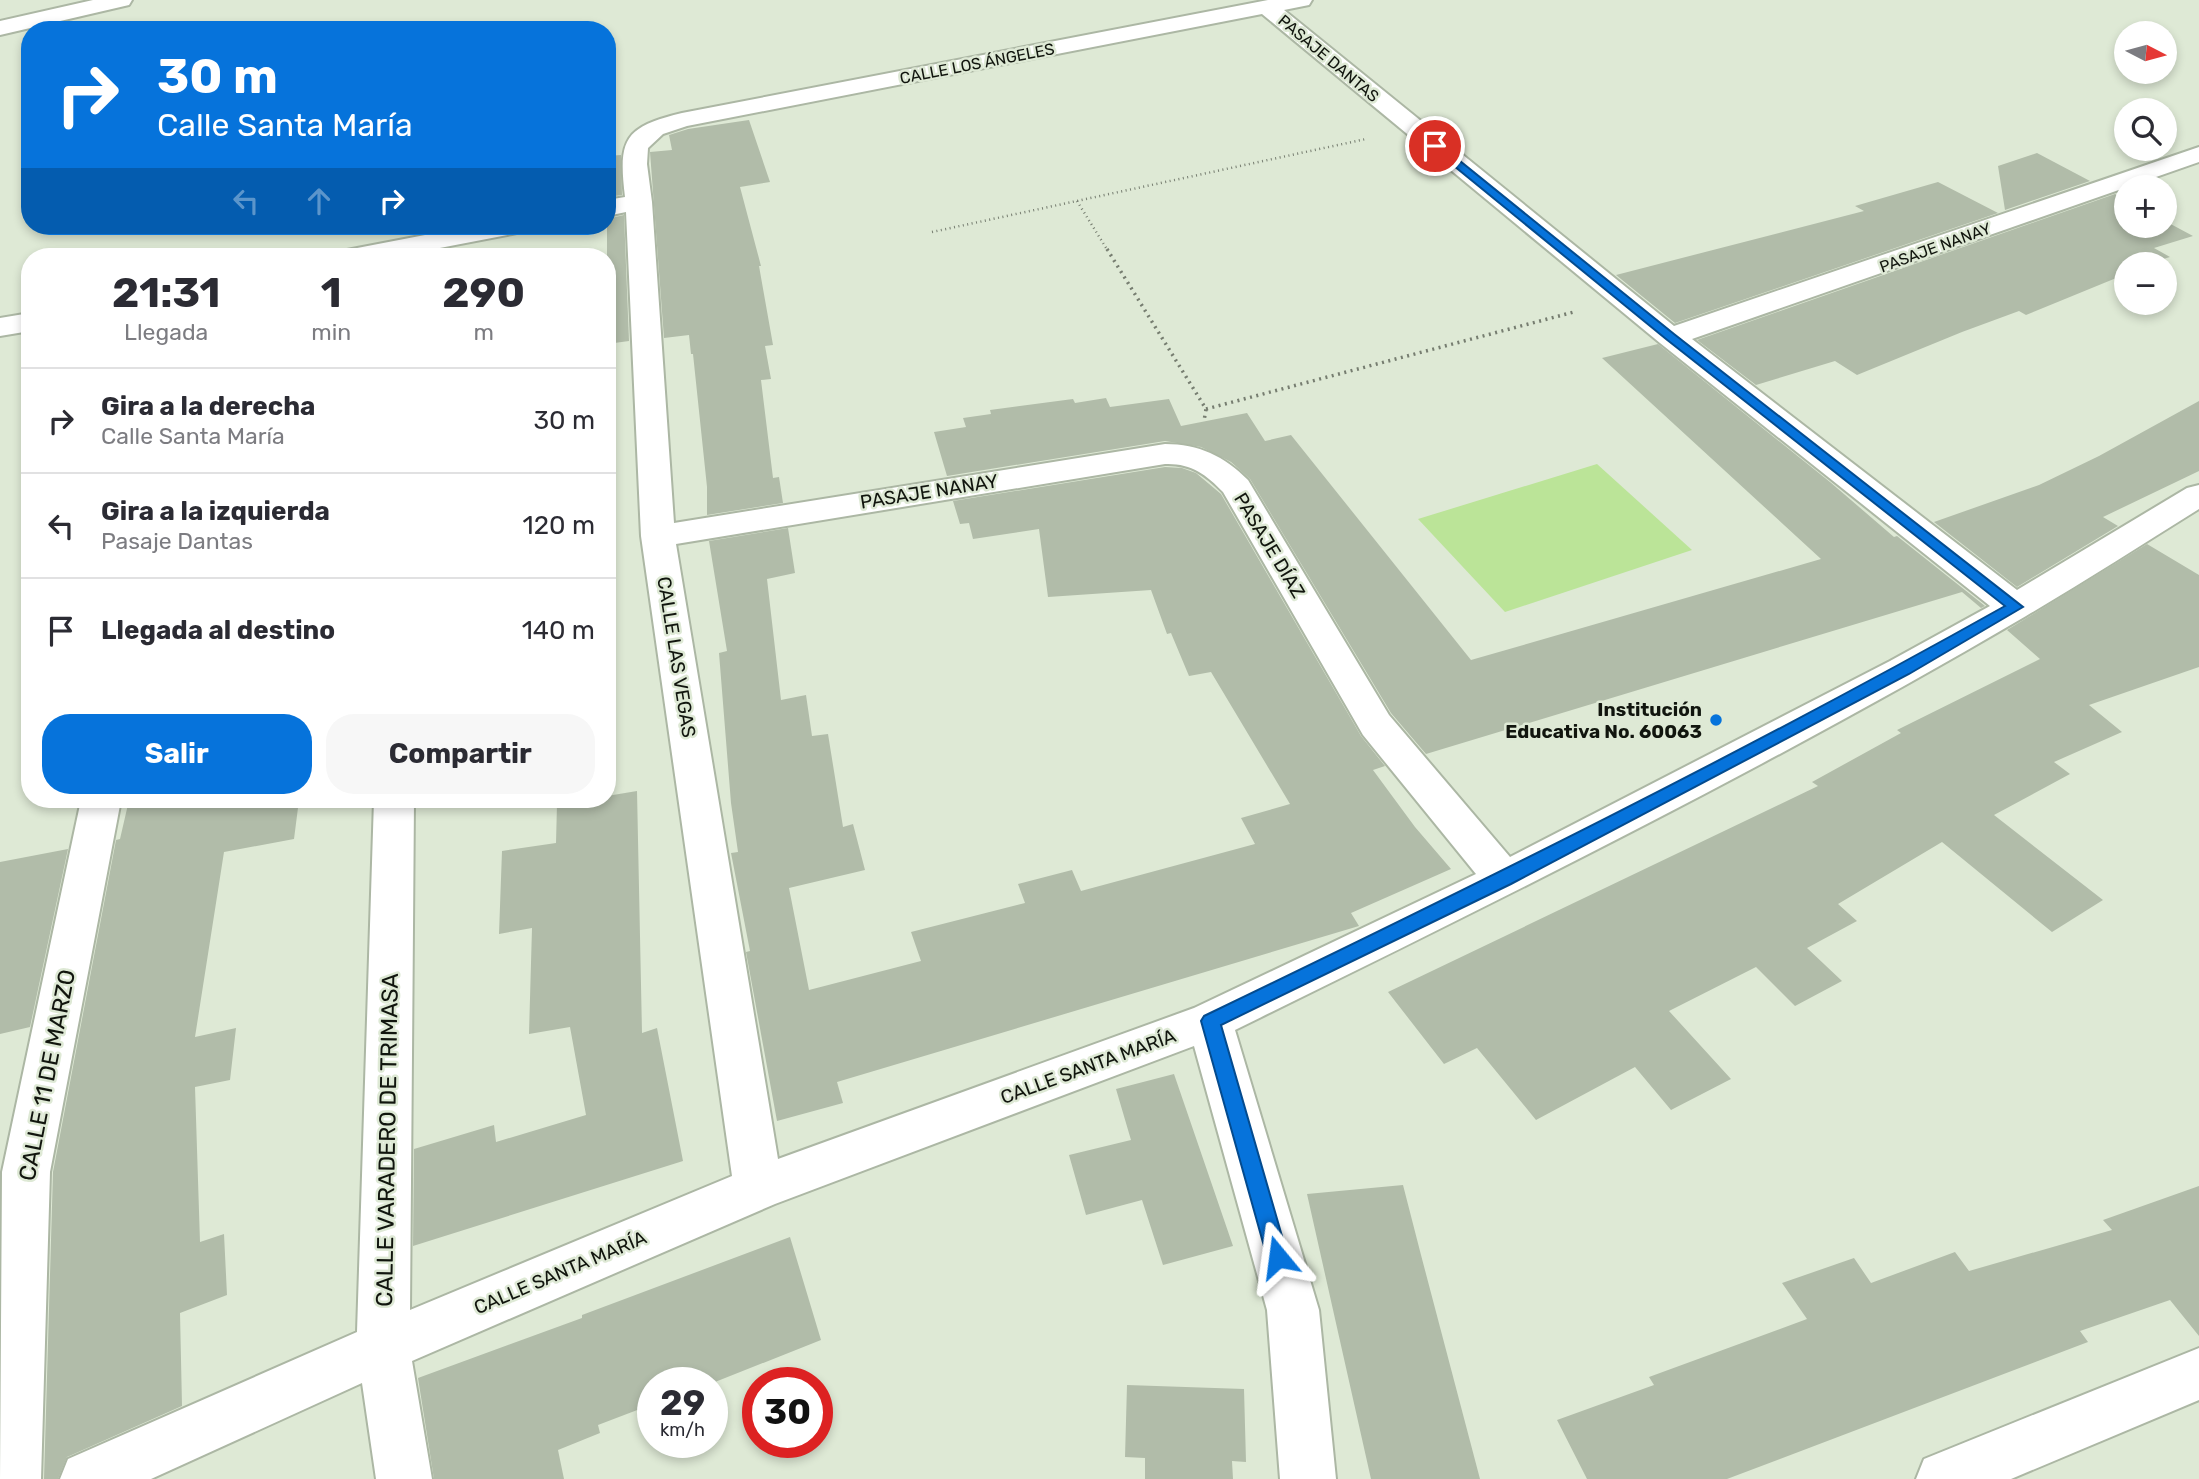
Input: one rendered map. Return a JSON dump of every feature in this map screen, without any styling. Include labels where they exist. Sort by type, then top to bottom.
[{"type":"street","points":[[30,21],[121,0]]},
{"type":"street","name":"CALLE LOS ÁNGELES","points":[[654,129],[682,120],[1301,0]]},
{"type":"street","name":"PASAJE DANTAS","points":[[1267,7],[1670,337],[2015,607]]},
{"type":"street","points":[[0,28],[21,23]]},
{"type":"street","name":"CALLE LAS VEGAS","points":[[654,129],[635,146],[634,164],[623,205],[658,536],[758,1188]]},
{"type":"street","name":"PASAJE NANAY","points":[[1670,337],[1883,266],[2199,154]]},
{"type":"street","points":[[440,248],[470,245],[492,235]]},
{"type":"street","points":[[0,327],[21,323]]},
{"type":"street","name":"PASAJE NANAY","points":[[658,536],[1165,454],[1184,453],[1199,457]]},
{"type":"street","name":"PASAJE DÍAZ","points":[[1199,457],[1220,470],[1236,487],[1376,725],[1504,879]]},
{"type":"street","name":"CALLE SANTA MARÍA","points":[[88,1479],[383,1347],[758,1188],[1210,1021],[1504,879],[1903,670],[2015,607],[2199,495]]},
{"type":"street","name":"CALLE 11 DE MARZO","points":[[13,1479],[26,1172],[99,808]]},
{"type":"street","name":"CALLE VARADERO DE TRIMASA","points":[[394,808],[383,1347],[404,1479]]},
{"type":"street","points":[[1210,1021],[1293,1310],[1308,1479]]},
{"type":"street","points":[[1944,1479],[2199,1374]]},
{"type":"path","points":[[932,232],[1414,129]]},
{"type":"path","points":[[1076,201],[1206,409],[1199,457]]},
{"type":"path","points":[[1206,409],[1624,299]]},
{"type":"green space","points":[[1597,464],[1692,550],[1505,612],[1418,519]]},
{"type":"building","points":[[749,120],[770,182],[740,187],[761,266],[773,345],[765,346],[771,379],[761,380],[773,478],[779,477],[783,503],[707,515],[707,487],[689,335],[664,338],[650,152],[672,150],[669,135],[688,129]]},
{"type":"building","points":[[2037,153],[2090,181],[2005,210],[1998,166]]},
{"type":"building","points":[[616,155],[621,155],[622,195],[616,196]]},
{"type":"building","points":[[1938,182],[1998,213],[1675,323],[1616,275],[1864,211],[1855,206]]},
{"type":"building","points":[[2114,194],[2114,238],[2177,238],[2177,227],[2193,236],[2154,248],[2161,252],[2114,252],[2114,279],[2026,315],[2019,311],[1962,332],[1857,375],[1835,361],[1756,385],[1697,340]]},
{"type":"building","points":[[624,215],[629,341],[616,343],[616,248],[607,248],[607,235],[616,235],[616,217]]},
{"type":"building","points":[[1658,344],[1894,537],[1897,536],[1985,606],[1981,608],[1962,592],[1426,754],[1391,713],[1250,479],[1231,462],[1201,447],[1165,441],[947,476],[934,432],[966,427],[963,418],[991,414],[990,410],[1073,399],[1075,403],[1106,398],[1110,407],[1169,399],[1181,426],[1247,413],[1265,441],[1291,435],[1471,660],[1821,559],[1602,358]]},
{"type":"building","points":[[2199,401],[2199,471],[2103,517],[2118,526],[2017,587],[1934,522],[2039,485],[2099,456]]},
{"type":"building","points":[[1165,467],[1182,468],[1196,473],[1221,494],[1361,736],[1385,766],[1373,770],[1415,827],[1451,869],[1351,913],[1359,926],[837,1082],[843,1103],[777,1121],[746,952],[750,951],[731,853],[738,852],[731,803],[719,653],[727,651],[709,541],[788,528],[795,573],[767,579],[781,700],[806,695],[812,736],[828,734],[843,827],[853,824],[865,870],[789,888],[809,990],[921,961],[911,932],[1025,903],[1018,884],[1072,870],[1081,891],[1255,844],[1241,818],[1290,804],[1211,672],[1189,676],[1171,633],[1167,634],[1151,590],[1048,597],[1039,529],[973,539],[969,523],[960,524],[953,501]]},
{"type":"building","points":[[2147,544],[2199,575],[2199,667],[2089,705],[2122,732],[2054,762],[2070,774],[1994,815],[2103,900],[2052,932],[1942,842],[1838,904],[1857,921],[1807,948],[1842,981],[1795,1006],[1756,967],[1669,1011],[1731,1079],[1671,1110],[1635,1067],[1536,1120],[1477,1048],[1444,1064],[1388,992],[1818,786],[1812,782],[1901,733],[1897,730],[2040,659],[2007,630]]},
{"type":"building","points":[[637,791],[642,1033],[657,1028],[683,1161],[413,1246],[414,1149],[494,1125],[496,1142],[586,1115],[570,1027],[529,1034],[532,928],[499,934],[502,851],[556,843],[557,808],[616,808],[616,794]]},
{"type":"building","points":[[127,808],[298,808],[294,839],[224,852],[195,1037],[236,1028],[230,1080],[195,1087],[200,1242],[224,1234],[227,1295],[180,1313],[182,1406],[67,1457],[58,1479],[44,1479],[53,1172],[116,840],[120,839]]},
{"type":"building","points":[[68,849],[30,1027],[0,1034],[0,862]]},
{"type":"building","points":[[1174,1074],[1233,1246],[1163,1265],[1142,1200],[1086,1215],[1069,1155],[1131,1140],[1116,1089]]},
{"type":"building","points":[[1403,1185],[1480,1479],[1371,1479],[1307,1194]]},
{"type":"building","points":[[2199,1186],[2199,1336],[2170,1300],[2080,1331],[2088,1342],[1727,1479],[1587,1479],[1557,1420],[1654,1385],[1649,1377],[1807,1319],[1782,1283],[1854,1258],[1871,1283],[1955,1252],[1969,1271],[2112,1230],[2103,1220]]},
{"type":"building","points":[[790,1237],[821,1340],[753,1367],[742,1367],[742,1371],[728,1377],[728,1367],[637,1367],[637,1410],[598,1425],[600,1433],[558,1450],[564,1479],[434,1479],[418,1378],[582,1318],[582,1315]]},
{"type":"building","points":[[1127,1385],[1244,1389],[1246,1462],[1232,1461],[1233,1479],[1145,1479],[1145,1458],[1125,1457]]},
{"type":"place","name":"Institución Educativa No. 60063","points":[[1716,720]]},
{"type":"route","points":[[1278,1257],[1210,1021],[1504,879],[1903,670],[2015,607],[1670,337],[1435,146]]}]
